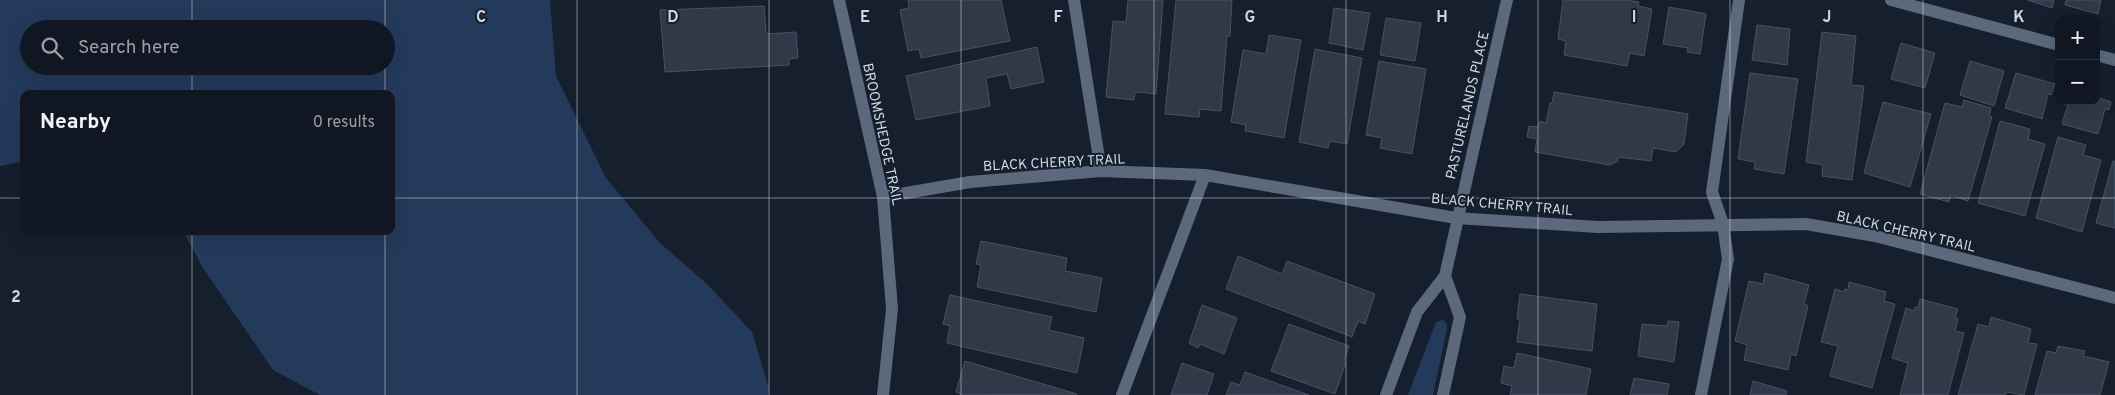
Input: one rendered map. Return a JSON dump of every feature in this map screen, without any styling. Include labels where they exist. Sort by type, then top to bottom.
[{"type":"street","name":"BROOMSHEDGE TRAIL","points":[[839,0],[883,197],[892,309],[883,395]]},
{"type":"street","points":[[1074,0],[1101,171]]},
{"type":"street","name":"PASTURELANDS PLACE","points":[[1386,395],[1417,312],[1445,276],[1456,218],[1507,0]]},
{"type":"street","points":[[1701,395],[1728,259],[1723,224],[1712,192],[1739,0]]},
{"type":"street","points":[[1891,0],[2055,44]]},
{"type":"street","points":[[2100,56],[2115,60]]},
{"type":"street","name":"BLACK CHERRY TRAIL","points":[[883,197],[970,182],[1101,171],[1205,175],[1456,218],[1598,226],[1806,224],[1875,236],[2115,298]]},
{"type":"street","points":[[1122,395],[1205,175]]},
{"type":"street","points":[[1443,395],[1460,317],[1445,276]]},
{"type":"shaded area","points":[[0,0],[550,0],[556,76],[606,178],[660,243],[707,284],[752,332],[769,389],[768,395],[320,395],[273,370],[203,268],[185,235],[395,235],[395,90],[20,90],[20,162],[0,166]]},
{"type":"shaded area","points":[[1443,320],[1447,324],[1447,329],[1433,395],[1408,395],[1436,322]]},
{"type":"building","points":[[908,0],[1001,0],[1010,41],[921,58],[919,49],[908,51],[900,10],[909,8]]},
{"type":"building","points":[[1128,0],[1163,0],[1156,94],[1135,92],[1134,100],[1106,97],[1113,21],[1126,22]]},
{"type":"building","points":[[1176,0],[1232,0],[1230,36],[1227,36],[1221,111],[1200,109],[1199,117],[1165,114]]},
{"type":"building","points":[[1563,0],[1625,0],[1639,2],[1638,6],[1652,9],[1644,56],[1630,53],[1627,66],[1564,55],[1566,41],[1558,39]]},
{"type":"building","points":[[2028,0],[2054,0],[2052,8]]},
{"type":"building","points":[[2066,0],[2101,0],[2098,14],[2065,5]]},
{"type":"building","points":[[764,6],[766,34],[796,32],[798,58],[789,59],[789,65],[665,72],[660,10]]},
{"type":"building","points":[[1669,7],[1706,14],[1700,54],[1687,52],[1688,48],[1663,44]]},
{"type":"building","points":[[1334,8],[1370,13],[1363,50],[1329,43]]},
{"type":"building","points":[[1386,18],[1421,23],[1415,61],[1380,55]]},
{"type":"building","points":[[1757,25],[1790,29],[1787,65],[1752,60]]},
{"type":"building","points":[[1822,32],[1856,36],[1851,85],[1864,86],[1852,180],[1822,176],[1823,165],[1806,162]]},
{"type":"building","points":[[1269,35],[1301,40],[1284,138],[1245,131],[1246,125],[1231,122],[1243,50],[1266,54]]},
{"type":"building","points":[[1901,43],[1935,53],[1925,88],[1891,79]]},
{"type":"building","points":[[1037,47],[1044,82],[1011,89],[1007,74],[986,78],[990,106],[916,120],[906,76]]},
{"type":"building","points":[[1315,49],[1362,58],[1347,144],[1330,141],[1328,148],[1299,142]]},
{"type":"building","points":[[1379,61],[1426,69],[1412,154],[1380,148],[1382,138],[1366,135]]},
{"type":"building","points":[[1970,61],[2004,71],[1994,106],[1960,95]]},
{"type":"building","points":[[1750,73],[1798,79],[1784,174],[1754,169],[1755,162],[1738,159]]},
{"type":"building","points":[[2016,73],[2055,84],[2051,95],[2048,94],[2042,119],[2005,108]]},
{"type":"building","points":[[1554,92],[1688,114],[1684,144],[1676,152],[1653,148],[1651,161],[1618,157],[1618,161],[1610,165],[1535,152],[1537,139],[1527,137],[1529,126],[1538,127],[1540,121],[1546,123]]},
{"type":"building","points":[[2100,98],[2111,102],[2109,110],[2105,109],[2098,134],[2062,124],[2068,105],[2100,105]]},
{"type":"building","points":[[1964,100],[1991,108],[1989,116],[1992,117],[1968,201],[1951,195],[1949,202],[1920,194],[1945,103],[1962,107]]},
{"type":"building","points":[[1883,102],[1931,114],[1910,187],[1864,173]]},
{"type":"building","points":[[2000,121],[2030,129],[2028,139],[2045,144],[2025,216],[1978,203]]},
{"type":"building","points":[[2058,137],[2086,145],[2083,155],[2101,160],[2082,232],[2036,218]]},
{"type":"building","points":[[2113,161],[2115,161],[2115,228],[2096,223]]},
{"type":"building","points":[[981,241],[1067,258],[1065,271],[1102,278],[1096,312],[977,287],[981,265],[976,264]]},
{"type":"building","points":[[1238,256],[1282,274],[1287,261],[1375,294],[1365,324],[1358,321],[1352,337],[1226,289]]},
{"type":"building","points":[[1765,273],[1809,285],[1804,304],[1808,306],[1796,356],[1791,354],[1788,370],[1744,360],[1747,345],[1735,341],[1749,281],[1763,284]]},
{"type":"building","points":[[1849,282],[1886,292],[1884,301],[1895,304],[1872,388],[1830,376],[1838,346],[1821,342],[1835,289],[1844,292],[1845,289],[1848,290]]},
{"type":"building","points":[[1520,294],[1597,304],[1592,351],[1517,342],[1520,319],[1517,319]]},
{"type":"building","points":[[950,295],[1052,317],[1049,330],[1084,338],[1077,373],[947,343],[950,326],[943,324]]},
{"type":"building","points":[[1920,299],[1958,309],[1955,318],[1958,319],[1955,331],[1964,333],[1948,395],[1900,395],[1908,363],[1892,358],[1906,308],[1914,311],[1915,307],[1918,308]]},
{"type":"building","points":[[1202,305],[1237,318],[1224,354],[1200,344],[1198,348],[1189,343]]},
{"type":"building","points":[[1991,317],[2031,329],[2028,343],[2037,344],[2024,395],[2006,392],[2005,395],[1958,395],[1978,324],[1989,327]]},
{"type":"building","points":[[1668,321],[1679,322],[1674,362],[1638,356],[1642,324],[1667,326]]},
{"type":"building","points":[[1289,324],[1349,346],[1344,361],[1346,362],[1335,394],[1271,371]]},
{"type":"building","points":[[2058,346],[2085,351],[2083,356],[2109,362],[2100,395],[2035,395],[2047,351],[2056,353]]},
{"type":"building","points":[[1517,353],[1591,369],[1586,395],[1510,395],[1512,386],[1501,383],[1504,366],[1514,368]]},
{"type":"building","points":[[965,361],[1077,394],[960,395],[960,393],[956,392]]},
{"type":"building","points":[[1182,363],[1214,374],[1207,395],[1171,395]]},
{"type":"building","points":[[1245,372],[1309,395],[1226,395],[1231,382],[1240,385]]},
{"type":"building","points":[[1634,378],[1669,384],[1667,395],[1630,395]]},
{"type":"building","points":[[1753,381],[1787,391],[1786,395],[1750,395]]}]
